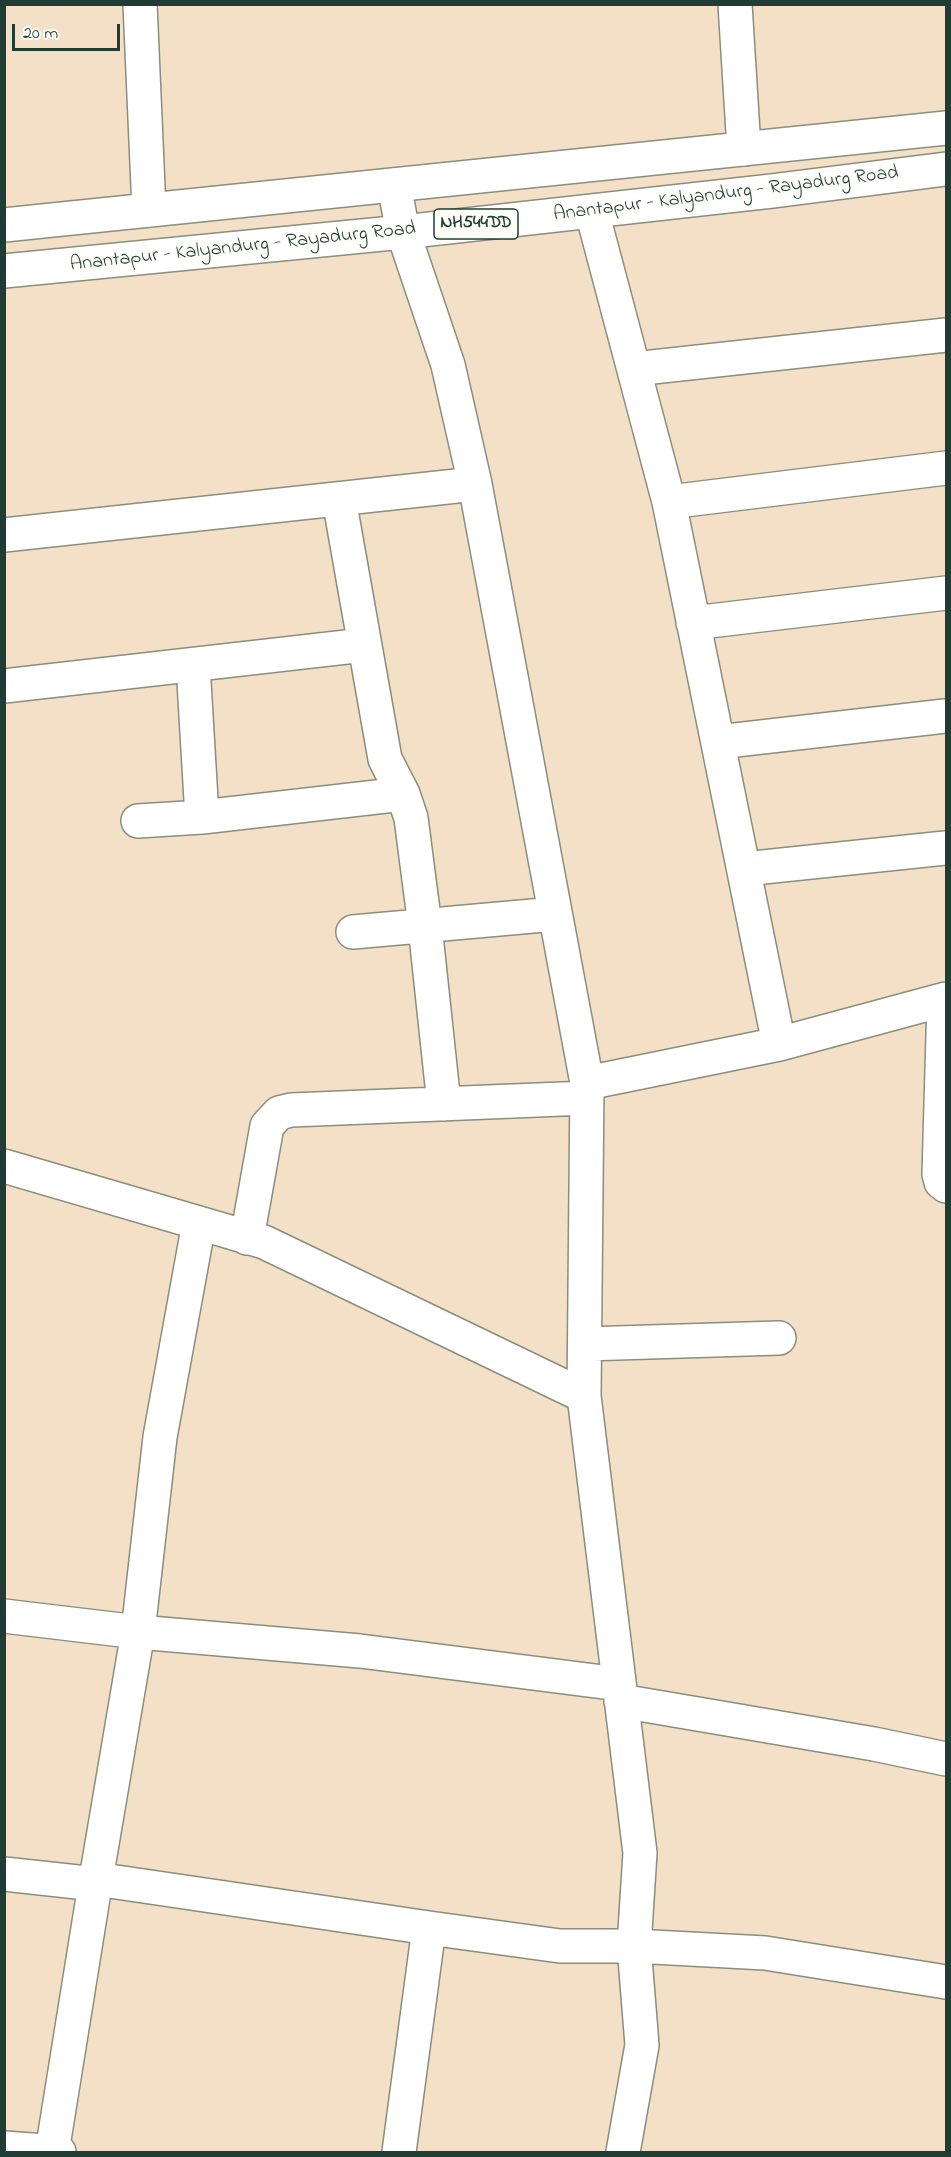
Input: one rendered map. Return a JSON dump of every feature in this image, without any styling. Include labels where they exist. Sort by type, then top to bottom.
[{"type":"main road","points":[[140,4],[149,210]]},
{"type":"main road","points":[[735,4],[744,149]]},
{"type":"main road","name":"Anantapur - Kalyandurg - Rayadurg Road","points":[[4,225],[946,128]]},
{"type":"main road","name":"Anantapur - Kalyandurg - Rayadurg Road","points":[[4,271],[592,212],[946,169]]},
{"type":"main road","points":[[394,185],[403,232],[448,364],[475,484],[587,1091],[584,1396],[640,1853],[634,1946],[642,2045],[623,2152]]},
{"type":"main road","points":[[592,212],[669,502],[779,1044]]},
{"type":"main road","points":[[634,369],[946,335]]},
{"type":"main road","points":[[669,502],[946,468]]},
{"type":"main road","points":[[4,535],[475,484]]},
{"type":"main road","points":[[339,499],[385,759],[403,794],[411,818],[444,1104]]},
{"type":"main road","points":[[693,623],[946,593]]},
{"type":"main road","points":[[4,686],[364,645]]},
{"type":"main road","points":[[193,665],[202,818]]},
{"type":"main road","points":[[718,742],[945,716]]},
{"type":"main road","points":[[138,821],[202,818],[403,794]]},
{"type":"main road","points":[[744,869],[945,848]]},
{"type":"main road","points":[[353,932],[555,914]]},
{"type":"main road","points":[[247,1238],[267,1126],[279,1113],[291,1110],[444,1104],[587,1091],[779,1044],[945,999],[939,1174],[941,1182],[946,1186]]},
{"type":"main road","points":[[4,1166],[264,1242],[584,1396]]},
{"type":"main road","points":[[52,2152],[138,1632],[160,1437],[199,1223]]},
{"type":"main road","points":[[585,1344],[779,1338]]},
{"type":"main road","points":[[4,1616],[138,1632],[360,1651],[620,1693],[946,1759]]},
{"type":"main road","points":[[4,1874],[96,1881],[560,1946],[634,1946],[765,1953],[946,1982]]},
{"type":"main road","points":[[399,2152],[429,1928]]},
{"type":"main road","points":[[4,2148],[59,2152]]}]
